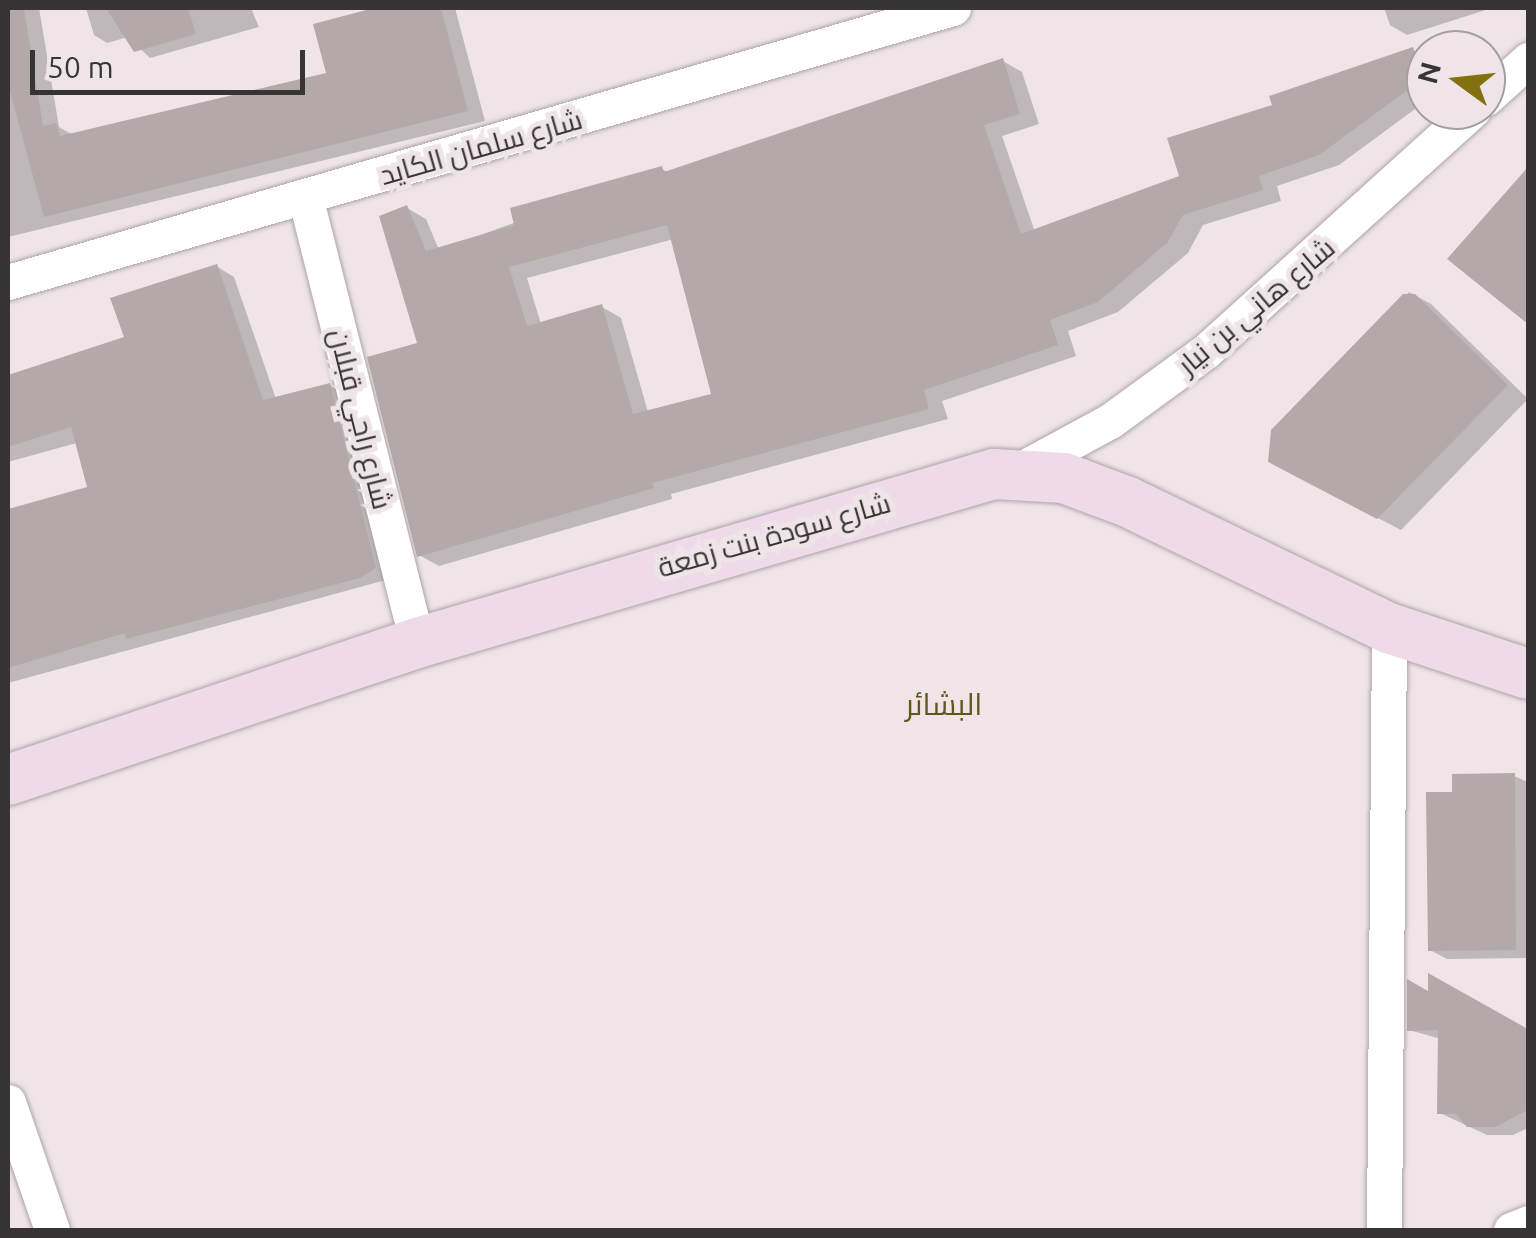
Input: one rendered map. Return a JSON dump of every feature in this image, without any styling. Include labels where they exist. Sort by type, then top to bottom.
[{"type":"street","name":"شارع سلمان الكايد","points":[[8,282],[953,8]]},
{"type":"street","points":[[1506,80],[1528,60]]},
{"type":"street","name":"شارع هاني بن نيار","points":[[1016,472],[1110,421],[1206,351],[1451,130]]},
{"type":"street","name":"شارع راجي قبلان","points":[[306,196],[418,642]]},
{"type":"street","name":"شارع سودة بنت زمعة","points":[[8,780],[418,642],[839,514],[1016,472],[1064,478],[1128,502],[1389,628],[1528,674]]},
{"type":"street","points":[[1384,1230],[1389,628]]},
{"type":"street","points":[[8,1102],[52,1230]]},
{"type":"street","points":[[1511,1230],[1528,1223]]},
{"type":"building","points":[[106,8],[188,8],[196,34],[134,52]]},
{"type":"building","points":[[374,8],[441,8],[468,111],[44,217],[8,84],[8,11],[24,9],[43,126],[56,123],[60,136],[326,73],[313,24]]},
{"type":"building","points":[[1406,49],[1406,91],[1319,155],[1259,176],[1263,190],[1183,215],[1168,242],[1098,302],[1050,320],[1058,345],[924,390],[929,409],[652,483],[654,488],[417,557],[367,357],[417,343],[379,216],[407,205],[426,251],[514,225],[510,208],[662,166],[664,172],[1003,58],[1020,114],[984,125],[1021,234],[1179,176],[1167,138],[1272,105],[1269,96]],"holes":[[[667,225],[711,394],[633,414],[602,304],[527,326],[509,267]]]},
{"type":"building","points":[[1528,167],[1528,324],[1447,259]]},
{"type":"building","points":[[217,264],[263,400],[330,383],[376,568],[360,578],[126,639],[125,633],[8,668],[8,509],[87,487],[71,427],[8,447],[8,375],[124,337],[110,298]]},
{"type":"building","points":[[1403,294],[1415,294],[1508,385],[1377,519],[1268,462],[1271,430]]},
{"type":"building","points":[[1515,773],[1516,950],[1428,951],[1426,792],[1452,792],[1452,774]]},
{"type":"building","points":[[1428,973],[1528,1029],[1528,1110],[1495,1127],[1467,1127],[1456,1114],[1437,1114],[1438,1030],[1407,1031],[1407,979],[1428,991]]},
{"type":"district","name":"البشائر","points":[[944,704]]}]
